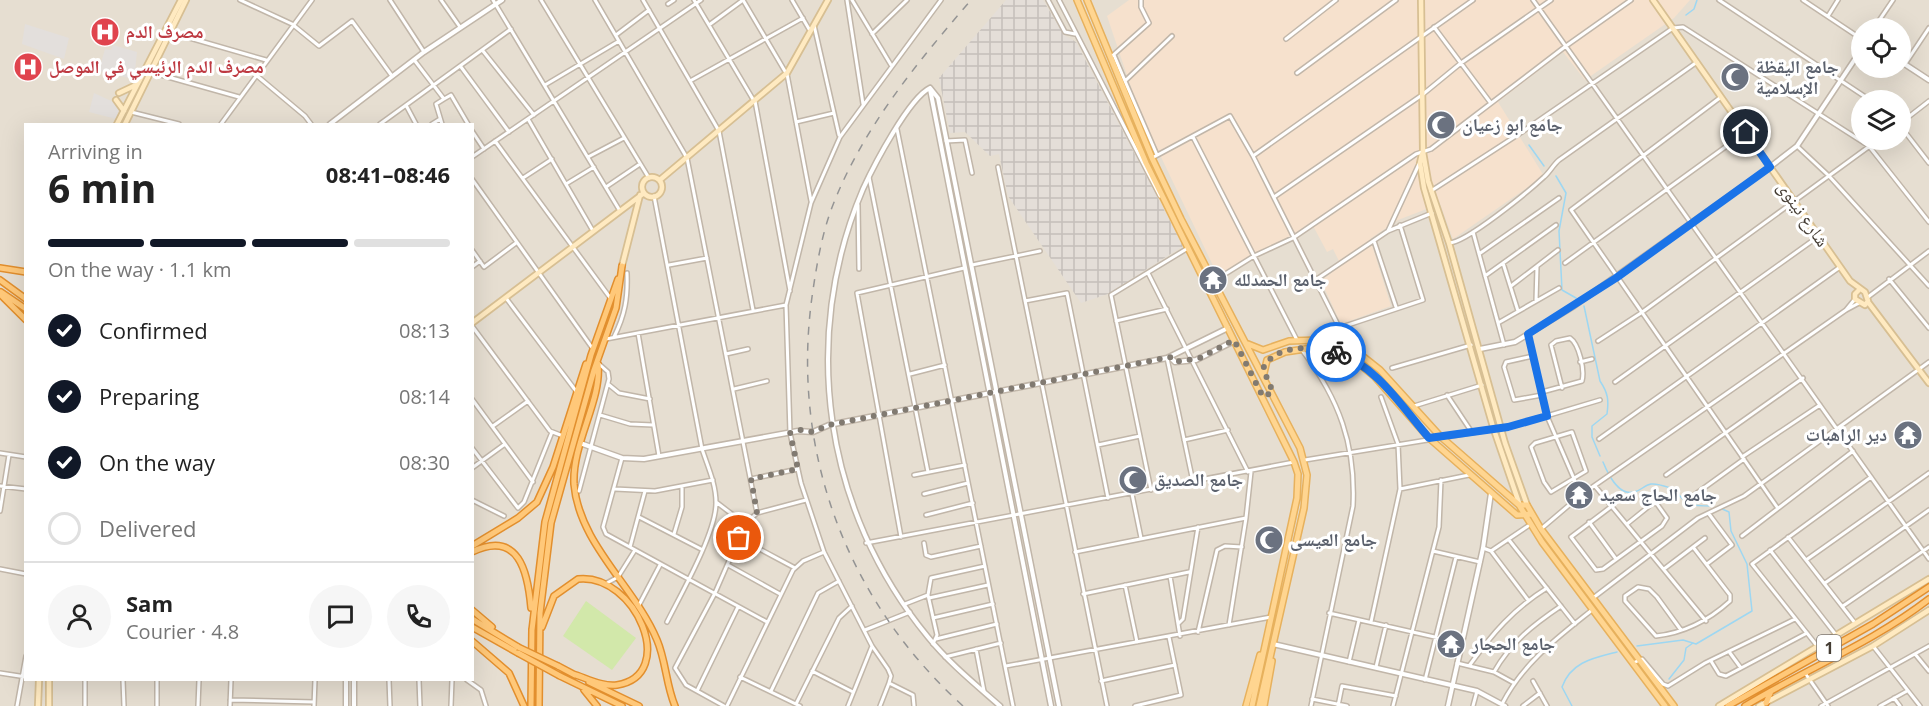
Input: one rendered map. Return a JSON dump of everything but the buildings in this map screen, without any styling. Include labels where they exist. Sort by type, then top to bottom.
[{"type":"highway","points":[[540,706],[540,606],[547,545],[592,352],[622,266]]},
{"type":"highway","points":[[531,706],[532,630],[542,536],[618,301],[622,266]]},
{"type":"highway","points":[[0,268],[24,272]]},
{"type":"highway","points":[[0,280],[24,298]]},
{"type":"highway","points":[[0,292],[24,308]]},
{"type":"highway","points":[[0,292],[24,318]]},
{"type":"highway","points":[[592,352],[581,373],[563,436],[569,447],[578,506],[595,541],[639,605],[657,638],[675,706]]},
{"type":"highway","points":[[474,545],[518,518],[537,502],[569,447],[579,443],[597,378],[598,360]]},
{"type":"highway","points":[[474,552],[496,546],[506,549],[519,558],[528,582],[532,630]]},
{"type":"highway","points":[[539,647],[548,607],[560,589],[578,579],[607,583],[615,588],[633,610],[646,636],[649,646],[643,669],[634,677],[617,685],[607,685],[573,674]]},
{"type":"highway","name":"1","points":[[1728,706],[1764,681],[1873,624],[1929,587]]},
{"type":"highway","name":"1","points":[[1745,706],[1804,672],[1878,635],[1929,599]]},
{"type":"highway","points":[[474,612],[518,650],[560,676],[622,706]]},
{"type":"highway","points":[[474,620],[500,634]]},
{"type":"highway","points":[[474,628],[639,706]]},
{"type":"highway","points":[[474,643],[503,666],[517,686],[524,706]]},
{"type":"highway","points":[[578,685],[597,706]]},
{"type":"highway","points":[[1766,703],[1772,690]]},
{"type":"main road","points":[[125,123],[183,0]]},
{"type":"main road","points":[[118,123],[183,0]]},
{"type":"main road","points":[[622,266],[644,183],[649,178],[661,179],[786,73],[828,0]]},
{"type":"main road","points":[[1077,0],[1146,163],[1294,462],[1298,485],[1264,649],[1259,706]]},
{"type":"main road","points":[[1087,0],[1154,157],[1213,282],[1273,392],[1305,460],[1308,483],[1292,566],[1273,644],[1252,706]]},
{"type":"main road","points":[[1421,0],[1423,152],[1432,213],[1472,345],[1493,428],[1519,505],[1524,516],[1592,610],[1665,706]]},
{"type":"main road","name":"شارع نينوى","points":[[1653,0],[1862,298],[1929,383]]},
{"type":"main road","points":[[119,93],[138,84]]},
{"type":"main road","points":[[116,100],[124,111]]},
{"type":"main road","points":[[1423,152],[1420,163],[1449,243],[1501,427],[1527,505],[1541,529],[1674,706]]},
{"type":"main road","points":[[474,322],[642,194],[654,196],[662,189],[661,179]]},
{"type":"main road","points":[[1246,343],[1263,350],[1297,340],[1331,342],[1346,347],[1374,365],[1440,436],[1519,505],[1527,505]]},
{"type":"main road","points":[[1344,355],[1346,347]]},
{"type":"main road","points":[[1264,375],[1263,369],[1267,360],[1285,352],[1319,349],[1344,355],[1375,377],[1429,438],[1491,493],[1515,513],[1524,516],[1532,514]]},
{"type":"main road","points":[[1263,397],[1273,392]]},
{"type":"main road","points":[[1283,564],[1292,566]]},
{"type":"main road","points":[[1719,706],[1764,681],[1929,579]]},
{"type":"main road","points":[[1759,706],[1873,646],[1929,610]]},
{"type":"main road","points":[[1246,706],[1253,675],[1264,649]]},
{"type":"main road","points":[[1264,706],[1271,674],[1271,651]]},
{"type":"main road","points":[[38,706],[39,681]]},
{"type":"main road","points":[[49,681],[49,706]]},
{"type":"main road","points":[[517,686],[519,706]]},
{"type":"street","points":[[240,0],[292,24],[319,46],[349,21],[353,21],[389,75],[392,76]]},
{"type":"street","points":[[222,123],[292,24],[312,0]]},
{"type":"street","points":[[390,0],[424,52]]},
{"type":"street","points":[[441,0],[460,27]]},
{"type":"street","points":[[331,123],[424,52],[495,2],[502,0]]},
{"type":"street","points":[[541,0],[649,178]]},
{"type":"street","points":[[595,0],[687,158],[757,513]]},
{"type":"street","points":[[643,0],[718,130],[753,310]]},
{"type":"street","points":[[668,4],[674,0]]},
{"type":"street","points":[[474,156],[701,0]]},
{"type":"street","points":[[709,25],[743,0],[786,73],[811,203]]},
{"type":"street","points":[[792,0],[810,29]]},
{"type":"street","points":[[847,0],[863,104]]},
{"type":"street","points":[[859,0],[853,2],[891,66]]},
{"type":"street","points":[[872,34],[907,0]]},
{"type":"street","points":[[880,706],[891,676],[872,646],[824,552],[806,501],[798,469],[790,433],[786,305],[811,203],[840,137],[941,0]]},
{"type":"street","points":[[1048,0],[1065,32],[1076,35]]},
{"type":"street","points":[[1059,0],[1149,177],[1169,209]]},
{"type":"street","points":[[1141,0],[1141,7],[1149,22],[1112,56],[1125,81],[1154,157],[1230,116],[1253,156],[1339,328]]},
{"type":"street","points":[[1286,39],[1336,0]]},
{"type":"street","points":[[1297,73],[1396,0]]},
{"type":"street","points":[[1253,156],[1473,0]]},
{"type":"street","points":[[1533,0],[1785,352],[1929,559]]},
{"type":"street","points":[[1274,197],[1422,95],[1461,63],[1551,0]]},
{"type":"street","points":[[1213,282],[1254,256],[1293,238],[1431,148],[1631,0]]},
{"type":"street","points":[[1719,0],[1854,90]]},
{"type":"street","points":[[1803,0],[1851,32]]},
{"type":"street","points":[[1828,16],[1838,0]]},
{"type":"street","points":[[1881,18],[1893,0]]},
{"type":"street","points":[[495,2],[620,211]]},
{"type":"street","points":[[695,2],[755,101],[790,294]]},
{"type":"street","points":[[616,35],[649,10]]},
{"type":"street","points":[[690,81],[803,18]]},
{"type":"street","points":[[813,23],[840,137]]},
{"type":"street","points":[[1434,27],[1491,102]]},
{"type":"street","points":[[1429,192],[1673,28],[1683,27],[1851,135]]},
{"type":"street","points":[[1911,55],[1929,28]]},
{"type":"street","points":[[388,123],[434,85],[511,29]]},
{"type":"street","points":[[170,32],[267,60]]},
{"type":"street","points":[[1125,81],[1172,36]]},
{"type":"street","points":[[545,86],[619,41]]},
{"type":"street","points":[[483,51],[534,115]]},
{"type":"street","points":[[415,61],[444,99]]},
{"type":"street","points":[[1449,243],[1460,241],[1473,232],[1544,178],[1559,160],[1697,62]]},
{"type":"street","points":[[1480,349],[1504,345],[1528,334],[1616,278],[1694,224],[1770,167],[1797,146],[1851,65]]},
{"type":"street","points":[[461,67],[509,132]]},
{"type":"street","points":[[1911,68],[1929,80]]},
{"type":"street","points":[[161,75],[239,97]]},
{"type":"street","points":[[256,75],[310,123]]},
{"type":"street","points":[[930,88],[916,99],[869,176],[843,243],[828,332],[832,424],[844,481],[866,543],[909,612],[933,644],[1000,706]]},
{"type":"street","points":[[930,88],[938,98],[1059,706]]},
{"type":"street","points":[[930,88],[1051,706]]},
{"type":"street","points":[[442,123],[436,104],[451,95],[467,123]]},
{"type":"street","points":[[1721,97],[1572,207],[1571,213],[1778,507]]},
{"type":"street","points":[[1911,114],[1929,101]]},
{"type":"street","points":[[407,106],[416,123]]},
{"type":"street","points":[[130,112],[175,123]]},
{"type":"street","points":[[796,122],[834,113]]},
{"type":"street","points":[[528,118],[593,231]]},
{"type":"street","points":[[434,123],[440,119]]},
{"type":"street","points":[[897,129],[1013,706]]},
{"type":"street","points":[[1565,262],[1746,132]]},
{"type":"street","points":[[474,134],[484,149]]},
{"type":"street","points":[[1193,137],[1297,340]]},
{"type":"street","points":[[588,157],[624,138]]},
{"type":"street","points":[[1911,139],[1929,163]]},
{"type":"street","points":[[940,140],[965,140],[972,173]]},
{"type":"street","points":[[495,141],[611,299]]},
{"type":"street","points":[[1797,146],[1829,176],[1929,286]]},
{"type":"street","points":[[1598,341],[1641,313],[1864,150]]},
{"type":"street","points":[[1872,150],[1929,222]]},
{"type":"street","points":[[1925,157],[1929,154]]},
{"type":"street","points":[[523,178],[552,159]]},
{"type":"street","points":[[1388,231],[1420,163]]},
{"type":"street","points":[[606,187],[640,164]]},
{"type":"street","points":[[566,184],[594,167]]},
{"type":"street","points":[[998,167],[1107,706]]},
{"type":"street","points":[[869,176],[928,472]]},
{"type":"street","points":[[474,182],[592,352]]},
{"type":"street","points":[[654,196],[681,325],[702,449],[713,480],[716,502],[713,519],[701,549],[667,622]]},
{"type":"street","points":[[1479,254],[1559,198]]},
{"type":"street","points":[[858,201],[859,269]]},
{"type":"street","points":[[1314,281],[1388,231],[1432,213]]},
{"type":"street","points":[[1331,342],[1339,328],[1396,307],[1423,300],[1400,225]]},
{"type":"street","points":[[1485,276],[1556,225]]},
{"type":"street","points":[[1473,232],[1504,345]]},
{"type":"street","points":[[1616,382],[1819,236]]},
{"type":"street","points":[[1374,241],[1396,307]]},
{"type":"street","points":[[474,253],[484,267],[516,243]]},
{"type":"street","points":[[1151,490],[1111,296],[1188,248]]},
{"type":"street","points":[[1510,286],[1558,250]]},
{"type":"street","points":[[972,265],[1040,251]]},
{"type":"street","points":[[1541,529],[1581,495],[1929,251]]},
{"type":"street","points":[[669,265],[707,258]]},
{"type":"street","points":[[474,266],[480,261]]},
{"type":"street","points":[[1503,263],[1518,311]]},
{"type":"street","points":[[1536,301],[1537,265]]},
{"type":"street","points":[[1599,439],[1761,321],[1840,267]]},
{"type":"street","points":[[901,537],[857,293],[964,268]]},
{"type":"street","points":[[614,337],[626,310],[627,273]]},
{"type":"street","points":[[1148,273],[1249,472],[1246,518],[1229,625]]},
{"type":"street","points":[[1889,279],[1929,328]]},
{"type":"street","points":[[1498,324],[1559,288]]},
{"type":"street","points":[[1025,301],[1067,293],[1108,498]]},
{"type":"street","points":[[506,297],[576,391]]},
{"type":"street","points":[[604,339],[786,305]]},
{"type":"street","points":[[1116,321],[1167,309]]},
{"type":"street","points":[[474,327],[552,432],[563,436]]},
{"type":"street","points":[[579,443],[622,458],[659,458],[801,430],[813,432],[832,424],[1169,357],[1228,328]]},
{"type":"street","points":[[638,333],[659,458]]},
{"type":"street","points":[[1528,334],[1547,416],[1581,495]]},
{"type":"street","points":[[1533,356],[1506,362],[1504,367],[1514,400],[1542,394],[1562,388],[1582,381],[1580,362],[1573,339],[1553,342],[1562,388]]},
{"type":"street","points":[[1169,357],[1175,362],[1192,361],[1234,340]]},
{"type":"street","points":[[980,343],[987,341]]},
{"type":"street","points":[[1392,368],[1472,345]]},
{"type":"street","points":[[726,354],[748,349]]},
{"type":"street","points":[[1301,349],[1332,398],[1352,452],[1353,506],[1311,706]]},
{"type":"street","points":[[1169,357],[1193,482]]},
{"type":"street","points":[[1580,362],[1592,359]]},
{"type":"street","points":[[579,491],[608,384],[608,372],[598,360]]},
{"type":"street","points":[[1593,598],[1651,553],[1708,513],[1734,502],[1929,362]]},
{"type":"street","points":[[910,374],[945,365]]},
{"type":"street","points":[[1666,475],[1803,378]]},
{"type":"street","points":[[733,390],[767,381]]},
{"type":"street","points":[[608,384],[619,393],[650,399]]},
{"type":"street","points":[[1413,407],[1482,385]]},
{"type":"street","points":[[1447,396],[1471,431]]},
{"type":"street","points":[[1371,622],[1400,489],[1398,444],[1381,398]]},
{"type":"street","points":[[1305,460],[1501,427],[1600,400]]},
{"type":"street","points":[[492,426],[528,401]]},
{"type":"street","points":[[474,402],[533,482]]},
{"type":"street","points":[[1690,498],[1820,405]]},
{"type":"street","points":[[600,415],[630,424],[654,425]]},
{"type":"street","points":[[1184,440],[1228,430]]},
{"type":"street","points":[[474,451],[518,508],[524,502],[533,482],[552,432]]},
{"type":"street","points":[[1572,432],[1587,467],[1583,474],[1574,479],[1554,492],[1548,490],[1531,447],[1535,443],[1572,432]]},
{"type":"street","points":[[1098,445],[1140,436]]},
{"type":"street","points":[[474,467],[505,443]]},
{"type":"street","points":[[1742,536],[1853,451]]},
{"type":"street","points":[[0,453],[24,457]]},
{"type":"street","points":[[0,511],[2,487],[9,455]]},
{"type":"street","points":[[622,458],[603,531],[660,565],[767,622]]},
{"type":"street","points":[[866,543],[1022,516],[1294,462]]},
{"type":"street","points":[[914,475],[965,465]]},
{"type":"street","points":[[751,479],[798,469]]},
{"type":"street","points":[[1806,560],[1929,473]]},
{"type":"street","points":[[1400,489],[1471,475]]},
{"type":"street","points":[[1818,647],[1753,565],[1770,550],[1871,477]]},
{"type":"street","points":[[615,489],[645,491],[713,480]]},
{"type":"street","points":[[1393,706],[1439,527],[1441,480]]},
{"type":"street","points":[[924,494],[968,483]]},
{"type":"street","points":[[674,534],[682,507],[682,486]]},
{"type":"street","points":[[1595,486],[1706,621]]},
{"type":"street","points":[[2,487],[24,489]]},
{"type":"street","points":[[630,547],[645,491]]},
{"type":"street","points":[[1448,706],[1483,548],[1491,493]]},
{"type":"street","points":[[1132,494],[1141,538]]},
{"type":"street","points":[[474,501],[504,516]]},
{"type":"street","points":[[806,501],[757,513],[745,524],[715,593],[675,668],[686,685],[725,706],[795,568],[824,552]]},
{"type":"street","points":[[716,502],[745,524]]},
{"type":"street","points":[[926,515],[973,503]]},
{"type":"street","points":[[1612,506],[1573,534],[1572,540],[1596,570],[1616,559],[1667,522],[1666,514],[1653,503],[1627,524]]},
{"type":"street","points":[[1825,584],[1929,510]]},
{"type":"street","points":[[1707,564],[1732,544],[1708,513]]},
{"type":"street","points":[[639,517],[701,549]]},
{"type":"street","points":[[1075,552],[1246,518]]},
{"type":"street","points":[[1589,522],[1616,559]]},
{"type":"street","points":[[1491,551],[1528,526]]},
{"type":"street","points":[[1178,624],[1183,619],[1198,527]]},
{"type":"street","points":[[1788,537],[1857,624]]},
{"type":"street","points":[[739,538],[795,568]]},
{"type":"street","points":[[1664,569],[1705,538]]},
{"type":"street","points":[[1509,540],[1575,624]]},
{"type":"street","points":[[924,543],[926,555],[931,557],[981,546]]},
{"type":"street","points":[[1198,632],[1217,550],[1225,546],[1242,548]]},
{"type":"street","points":[[1681,630],[1649,589],[1638,587],[1625,596],[1625,601],[1652,635],[1660,636],[1681,630],[1706,621],[1731,598],[1693,547]]},
{"type":"street","points":[[1843,606],[1929,547]]},
{"type":"street","points":[[1483,548],[1491,551],[1528,600]]},
{"type":"street","points":[[607,583],[618,577],[634,550]]},
{"type":"street","points":[[1770,550],[1837,636]]},
{"type":"street","points":[[1433,551],[1480,562]]},
{"type":"street","points":[[1425,680],[1456,557]]},
{"type":"street","points":[[639,605],[660,565]]},
{"type":"street","points":[[728,565],[780,594]]},
{"type":"street","points":[[933,644],[936,639],[928,596],[932,577],[985,566]]},
{"type":"street","points":[[0,569],[24,574]]},
{"type":"street","points":[[1083,594],[1189,572]]},
{"type":"street","points":[[1170,576],[1180,636]]},
{"type":"street","points":[[771,691],[818,593],[839,581]]},
{"type":"street","points":[[904,604],[928,596],[989,584]]},
{"type":"street","points":[[1125,585],[1137,642]]},
{"type":"street","points":[[1469,666],[1494,631],[1528,600],[1547,588]]},
{"type":"street","points":[[933,618],[993,604]]},
{"type":"street","points":[[796,704],[839,618],[852,606]]},
{"type":"street","points":[[1494,672],[1505,652],[1524,631],[1561,606]]},
{"type":"street","points":[[697,691],[738,607]]},
{"type":"street","points":[[1273,644],[1477,691],[1504,705],[1514,683],[1543,649],[1592,610]]},
{"type":"street","points":[[865,630],[909,612]]},
{"type":"street","points":[[1329,613],[1462,643]]},
{"type":"street","points":[[1006,666],[1049,656],[1180,636],[1271,617]]},
{"type":"street","points":[[1633,663],[1642,659],[1666,686],[1796,619]]},
{"type":"street","points":[[1349,662],[1359,620]]},
{"type":"street","points":[[936,639],[997,624]]},
{"type":"street","points":[[1376,668],[1386,625]]},
{"type":"street","points":[[1711,661],[1722,676],[1807,633]]},
{"type":"street","points":[[1135,706],[1181,694],[1169,637]]},
{"type":"street","points":[[945,657],[1001,643]]},
{"type":"street","points":[[848,706],[872,646]]},
{"type":"street","points":[[1873,646],[1920,706]]},
{"type":"street","points":[[1821,706],[1827,705],[1929,646]]},
{"type":"street","points":[[976,649],[984,692]]},
{"type":"street","points":[[1729,653],[1741,668]]},
{"type":"street","points":[[1915,654],[1929,671]]},
{"type":"street","points":[[1457,663],[1494,672],[1514,683]]},
{"type":"street","points":[[1101,681],[1175,665]]},
{"type":"street","points":[[812,671],[854,692]]},
{"type":"street","points":[[1804,672],[1827,705]]},
{"type":"street","points":[[0,674],[24,677],[17,706]]},
{"type":"street","points":[[740,677],[800,706]]},
{"type":"street","points":[[85,681],[85,706]]},
{"type":"street","points":[[123,681],[124,706]]},
{"type":"street","points":[[157,681],[157,706]]},
{"type":"street","points":[[198,706],[199,681]]},
{"type":"street","points":[[230,706],[231,681]]},
{"type":"street","points":[[230,700],[315,704],[315,681]]},
{"type":"street","points":[[346,681],[346,706]]},
{"type":"street","points":[[354,681],[354,706]]},
{"type":"street","points":[[389,681],[390,706]]},
{"type":"street","points":[[419,681],[420,706]]},
{"type":"street","points":[[451,706],[452,681]]},
{"type":"street","points":[[468,681],[481,690],[486,706]]},
{"type":"street","points":[[1533,681],[1547,706]]},
{"type":"street","points":[[889,684],[913,695],[914,706]]},
{"type":"street","points":[[1338,705],[1342,686],[1396,696]]},
{"type":"street","points":[[1880,706],[1907,690]]},
{"type":"street","points":[[1473,706],[1477,691]]},
{"type":"street","points":[[1523,706],[1540,693]]},
{"type":"street","points":[[1894,698],[1900,706]]},
{"type":"street","points":[[1312,699],[1347,706]]},
{"type":"shaded area","points":[[0,0],[1929,0],[1929,706],[0,706]]},
{"type":"shaded area","points":[[1006,0],[1043,0],[1064,35],[1076,42],[1183,246],[1108,294],[1081,303],[1008,196],[999,154],[990,156],[965,132],[950,133],[939,78]]},
{"type":"shaded area","points":[[1129,0],[1690,0],[1674,18],[1585,80],[1563,52],[1498,102],[1544,176],[1453,239],[1439,201],[1424,210],[1398,220],[1370,239],[1391,306],[1341,324],[1321,281],[1341,265],[1333,249],[1327,252],[1311,222],[1218,276],[1139,111],[1107,16]]},
{"type":"shaded area","points":[[25,24],[69,38],[64,59],[22,44]]},
{"type":"shaded area","points":[[113,45],[137,52],[135,71],[129,78],[116,75],[115,79],[99,70],[105,49],[111,50]]},
{"type":"shaded area","points":[[94,93],[120,105],[116,119],[89,112]]},
{"type":"green space","points":[[586,601],[636,638],[612,670],[563,636]]},
{"type":"waterway","points":[[1686,15],[1694,9],[1697,0]]},
{"type":"waterway","points":[[1529,145],[1544,166]]},
{"type":"waterway","points":[[1556,176],[1566,193],[1559,231],[1562,290],[1576,298]]},
{"type":"waterway","points":[[1584,306],[1600,381],[1608,401],[1607,414],[1592,426],[1592,437],[1600,456]]},
{"type":"waterway","points":[[1603,462],[1614,483],[1623,491],[1634,492],[1657,484],[1674,489],[1682,499],[1690,504],[1712,506]]},
{"type":"waterway","points":[[1637,646],[1683,640],[1696,644],[1752,611],[1747,564],[1731,531],[1729,512],[1720,508]]},
{"type":"waterway","points":[[1669,679],[1684,660],[1686,648],[1693,643]]},
{"type":"waterway","points":[[1572,706],[1562,687],[1571,672],[1584,662],[1617,652]]},
{"type":"railway","points":[[963,706],[922,664],[886,618],[857,569],[835,517],[819,462],[810,406],[808,349],[813,290],[820,249],[831,210],[843,181],[874,125],[910,73],[971,0]]},
{"type":"way so far","points":[[739,538],[745,524],[757,513],[751,479],[798,469],[790,433],[801,430],[813,432],[829,425],[1170,357],[1175,362],[1192,361],[1234,340],[1263,397],[1273,392],[1263,369],[1271,357],[1285,352],[1312,348],[1336,352]]},
{"type":"place","name":"مصرف الدم","points":[[105,32]]},
{"type":"place","name":"مصرف الدم الرئيسي في الموصل","points":[[28,67]]},
{"type":"place","name":"جامع اليقظة الإسلامية","points":[[1735,77]]},
{"type":"place","name":"جامع ابو زعیان","points":[[1441,125]]},
{"type":"place","name":"جامع الحمدلله","points":[[1213,280]]},
{"type":"place","name":"دير الراهبات","points":[[1908,435]]},
{"type":"place","name":"جامع الصديق","points":[[1133,480]]},
{"type":"place","name":"جامع الحاج سعيد","points":[[1579,495]]},
{"type":"place","name":"جامع العيسى","points":[[1269,540]]},
{"type":"place","name":"جامع الحجار","points":[[1451,644]]},
{"type":"route","points":[[1336,352],[1353,359],[1370,372],[1429,438],[1508,427],[1547,416],[1528,334],[1616,278],[1694,224],[1770,167],[1746,132]]}]
